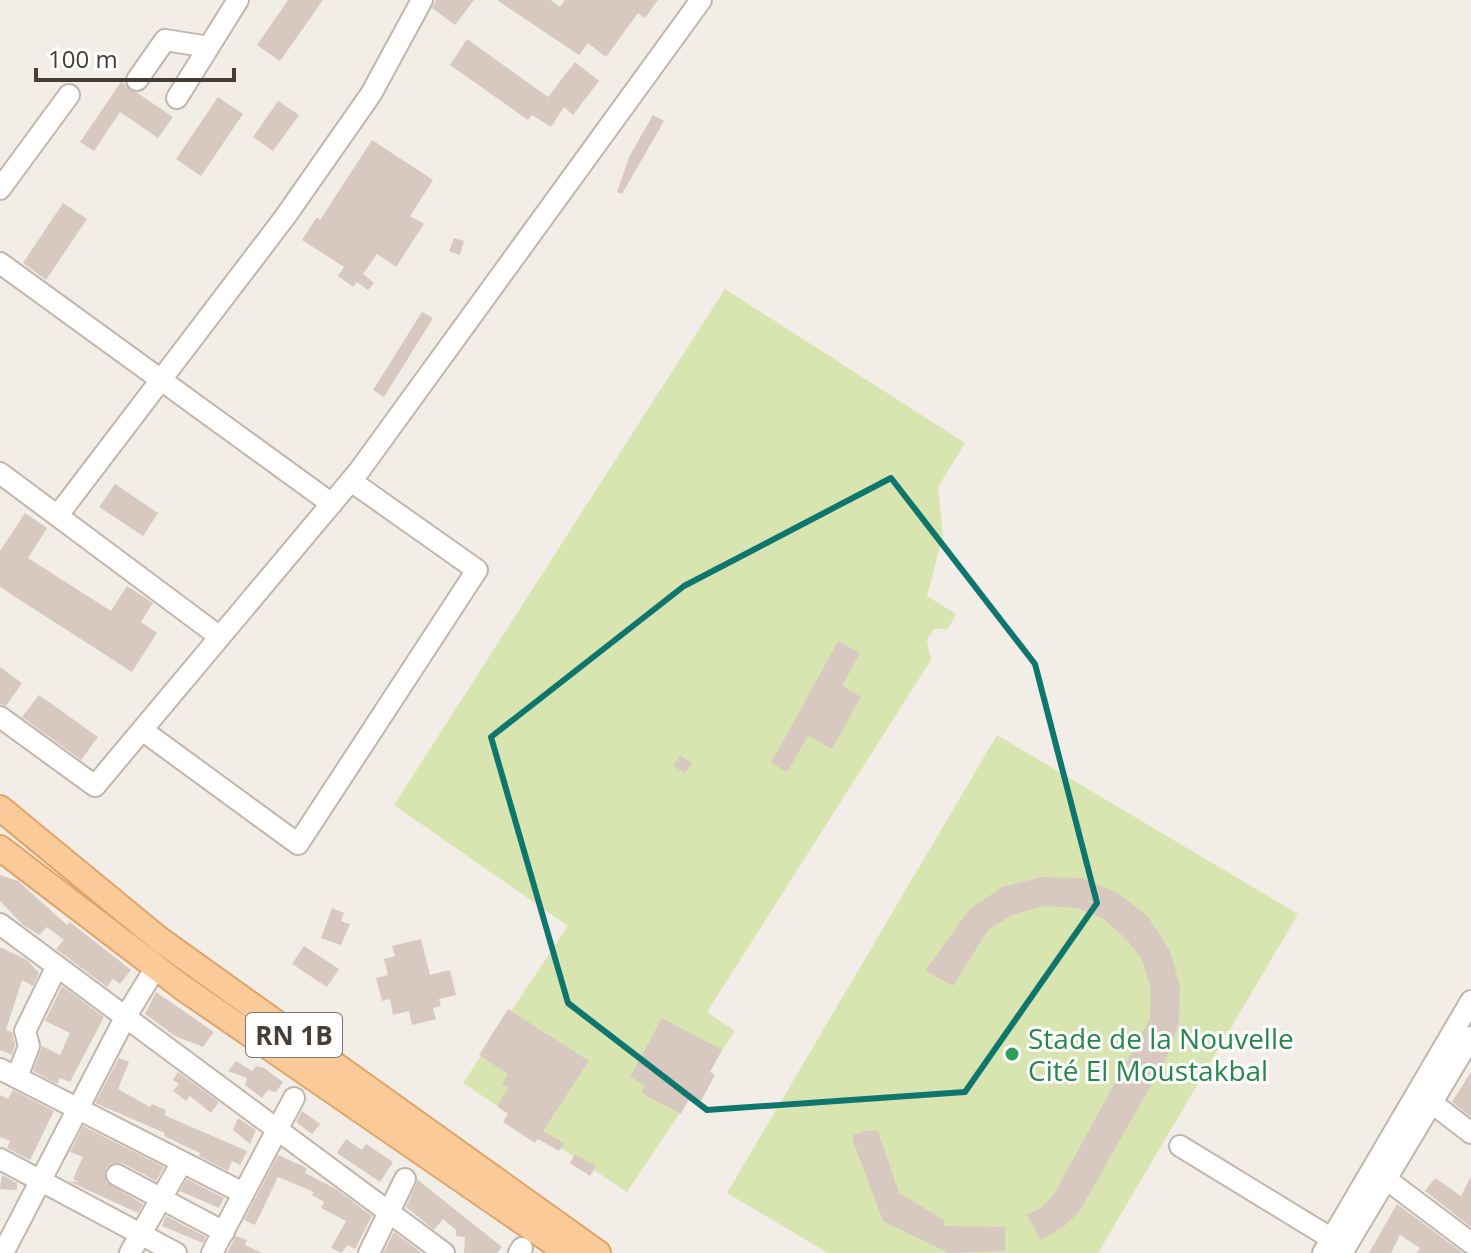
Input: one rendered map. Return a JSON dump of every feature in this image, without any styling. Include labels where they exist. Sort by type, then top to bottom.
[{"type":"main road","name":"RN 1B","points":[[0,808],[159,939],[597,1252]]},
{"type":"main road","name":"RN 1B","points":[[0,847],[156,967],[568,1253]]},
{"type":"street","points":[[177,98],[238,0]]},
{"type":"street","points":[[58,515],[159,378],[285,217],[371,94],[422,0]]},
{"type":"street","points":[[0,717],[95,786],[351,481],[701,0]]},
{"type":"street","points":[[137,80],[165,40],[209,47]]},
{"type":"street","points":[[0,189],[69,95]]},
{"type":"street","points":[[0,263],[332,504]]},
{"type":"street","points":[[0,473],[220,637]]},
{"type":"street","points":[[142,730],[298,844],[477,570],[351,481]]},
{"type":"street","points":[[0,847],[22,826]]},
{"type":"street","points":[[0,924],[444,1253]]},
{"type":"street","points":[[57,966],[25,1031],[29,1046],[8,1073],[243,1193]]},
{"type":"street","points":[[6,1250],[126,1016],[156,967]]},
{"type":"street","points":[[1335,1248],[1471,1001]]},
{"type":"street","points":[[1335,1248],[1386,1179],[1471,1037]]},
{"type":"street","points":[[212,1253],[294,1098]]},
{"type":"street","points":[[1432,1103],[1471,1133]]},
{"type":"street","points":[[1180,1146],[1335,1248]]},
{"type":"street","points":[[0,1159],[41,1179],[135,1244],[176,1253]]},
{"type":"street","points":[[135,1244],[182,1162]]},
{"type":"street","points":[[117,1175],[224,1232]]},
{"type":"street","points":[[369,1253],[405,1179]]},
{"type":"street","points":[[1386,1179],[1471,1243]]},
{"type":"highlighted area","points":[[891,478],[1035,664],[1097,903],[965,1092],[707,1110],[568,1003],[491,737],[684,586]]},
{"type":"green space","points":[[725,289],[965,443],[938,487],[943,535],[927,596],[956,614],[948,629],[934,629],[927,640],[931,660],[707,1012],[735,1031],[627,1192],[463,1083],[568,926],[394,805]]},
{"type":"green space","name":"Stade de la Nouvelle Cité El Moustakbal","points":[[997,735],[1298,914],[1098,1253],[828,1253],[727,1193]]},
{"type":"building","points":[[288,0],[323,0],[280,61],[257,45]]},
{"type":"building","points":[[436,0],[474,0],[455,25],[432,8]]},
{"type":"building","points":[[497,0],[551,0],[560,7],[565,0],[658,0],[645,18],[638,13],[606,57],[588,43],[579,55]]},
{"type":"building","points":[[467,39],[548,97],[575,62],[599,81],[573,115],[564,107],[551,127],[532,115],[528,120],[450,65]]},
{"type":"building","points":[[121,82],[173,117],[158,138],[120,112],[94,151],[80,142]]},
{"type":"building","points":[[218,97],[243,114],[201,176],[176,159]]},
{"type":"building","points":[[278,101],[299,115],[273,151],[253,137]]},
{"type":"building","points":[[653,115],[664,121],[622,194],[617,192],[629,157]]},
{"type":"building","points":[[372,140],[433,180],[410,216],[424,224],[396,267],[377,254],[363,274],[374,283],[368,290],[357,282],[353,287],[338,276],[344,267],[302,240],[317,217],[320,220]]},
{"type":"building","points":[[63,203],[87,219],[46,280],[23,263]]},
{"type":"building","points":[[454,238],[464,241],[460,255],[449,251]]},
{"type":"building","points":[[422,312],[433,318],[384,397],[373,390]]},
{"type":"building","points":[[115,484],[158,513],[143,536],[99,507]]},
{"type":"building","points":[[25,513],[47,528],[28,558],[111,611],[127,586],[153,603],[141,622],[157,633],[132,672],[0,587],[0,551]]},
{"type":"building","points":[[838,641],[860,653],[842,686],[861,697],[832,749],[808,736],[787,772],[771,763]]},
{"type":"building","points":[[0,667],[22,683],[6,706],[0,704]]},
{"type":"building","points":[[39,695],[98,737],[81,760],[22,717]]},
{"type":"building","points":[[680,755],[692,763],[685,773],[673,766]]},
{"type":"building","points":[[0,875],[18,881],[67,925],[70,922],[131,970],[120,984],[113,979],[107,987],[56,949],[64,940],[47,927],[39,935],[22,924],[0,901]]},
{"type":"building","points":[[1041,877],[1081,878],[1118,893],[1148,917],[1169,949],[1180,985],[1179,1023],[1166,1059],[1079,1212],[1063,1227],[1041,1240],[1027,1215],[1041,1208],[1054,1194],[1150,1019],[1151,988],[1141,958],[1104,919],[1077,908],[1043,906],[1012,915],[988,930],[953,986],[925,971],[969,910],[1002,887]]},
{"type":"building","points":[[332,908],[344,913],[341,921],[350,924],[341,945],[321,938]]},
{"type":"building","points":[[421,939],[430,975],[450,970],[456,995],[439,999],[441,1006],[433,1008],[436,1019],[412,1025],[409,1011],[393,1015],[390,999],[382,1001],[376,978],[388,975],[384,959],[395,956],[392,946]]},
{"type":"building","points":[[304,946],[339,969],[327,987],[292,964]]},
{"type":"building","points":[[0,947],[27,960],[39,973],[33,986],[22,980],[6,1030],[12,1032],[15,1045],[12,1055],[0,1050]]},
{"type":"building","points":[[62,986],[104,1017],[70,1082],[60,1078],[57,1084],[33,1071],[42,1046],[60,1055],[70,1033],[45,1021]]},
{"type":"building","points":[[156,992],[214,1032],[203,1047],[175,1036],[145,1014]]},
{"type":"building","points":[[508,1009],[589,1061],[543,1131],[564,1143],[559,1151],[538,1139],[535,1143],[503,1122],[508,1114],[497,1106],[508,1088],[502,1084],[508,1074],[479,1055]]},
{"type":"building","points":[[662,1018],[722,1050],[710,1072],[715,1075],[701,1101],[691,1095],[681,1114],[641,1093],[645,1085],[630,1077]]},
{"type":"building","points":[[119,1058],[129,1062],[118,1089],[150,1107],[152,1104],[166,1110],[164,1115],[247,1151],[240,1165],[232,1161],[228,1171],[164,1136],[165,1133],[95,1103]]},
{"type":"building","points":[[236,1061],[252,1071],[256,1066],[264,1068],[283,1082],[276,1092],[268,1090],[262,1098],[245,1085],[247,1078],[228,1071]]},
{"type":"building","points":[[178,1072],[219,1102],[211,1113],[190,1096],[186,1101],[173,1091],[179,1084],[173,1080]]},
{"type":"building","points":[[1471,1072],[1471,1117],[1452,1102]]},
{"type":"building","points":[[13,1090],[54,1111],[30,1160],[7,1148],[10,1141],[0,1137],[0,1095],[8,1099]]},
{"type":"building","points":[[302,1111],[320,1124],[312,1134],[296,1122]]},
{"type":"building","points":[[238,1118],[256,1130],[250,1144],[233,1130]]},
{"type":"building","points":[[83,1126],[164,1167],[156,1181],[122,1163],[106,1168],[106,1182],[143,1204],[138,1213],[68,1181],[78,1182],[73,1179],[83,1157],[70,1152]]},
{"type":"building","points":[[878,1131],[899,1193],[944,1220],[944,1226],[1005,1227],[1005,1251],[949,1253],[883,1221],[853,1141],[853,1135]]},
{"type":"building","points":[[346,1139],[362,1150],[366,1144],[393,1162],[380,1182],[337,1153]]},
{"type":"building","points":[[575,1154],[596,1166],[590,1176],[570,1163]]},
{"type":"building","points":[[278,1155],[307,1168],[305,1173],[336,1189],[372,1216],[355,1249],[348,1245],[341,1253],[331,1248],[346,1221],[321,1208],[324,1202],[312,1195],[314,1192],[278,1177],[255,1225],[244,1220]]},
{"type":"building","points":[[2,1175],[17,1183],[17,1190],[0,1189]]},
{"type":"building","points":[[1471,1176],[1471,1227],[1425,1191],[1435,1178],[1461,1196]]},
{"type":"building","points":[[187,1179],[224,1198],[219,1208],[180,1191]]},
{"type":"building","points":[[418,1180],[502,1247],[497,1253],[464,1253],[465,1237],[456,1236],[456,1230],[443,1219],[434,1230],[406,1207]]},
{"type":"building","points":[[1397,1204],[1463,1253],[1417,1253],[1420,1248],[1400,1235],[1391,1253],[1369,1253]]},
{"type":"building","points":[[166,1216],[206,1237],[203,1243],[162,1226]]},
{"type":"building","points":[[394,1232],[422,1253],[383,1253]]},
{"type":"building","points":[[236,1236],[247,1240],[245,1245],[262,1253],[227,1253]]},
{"type":"place","name":"Stade de la Nouvelle Cité El Moustakbal","points":[[1012,1054]]}]
